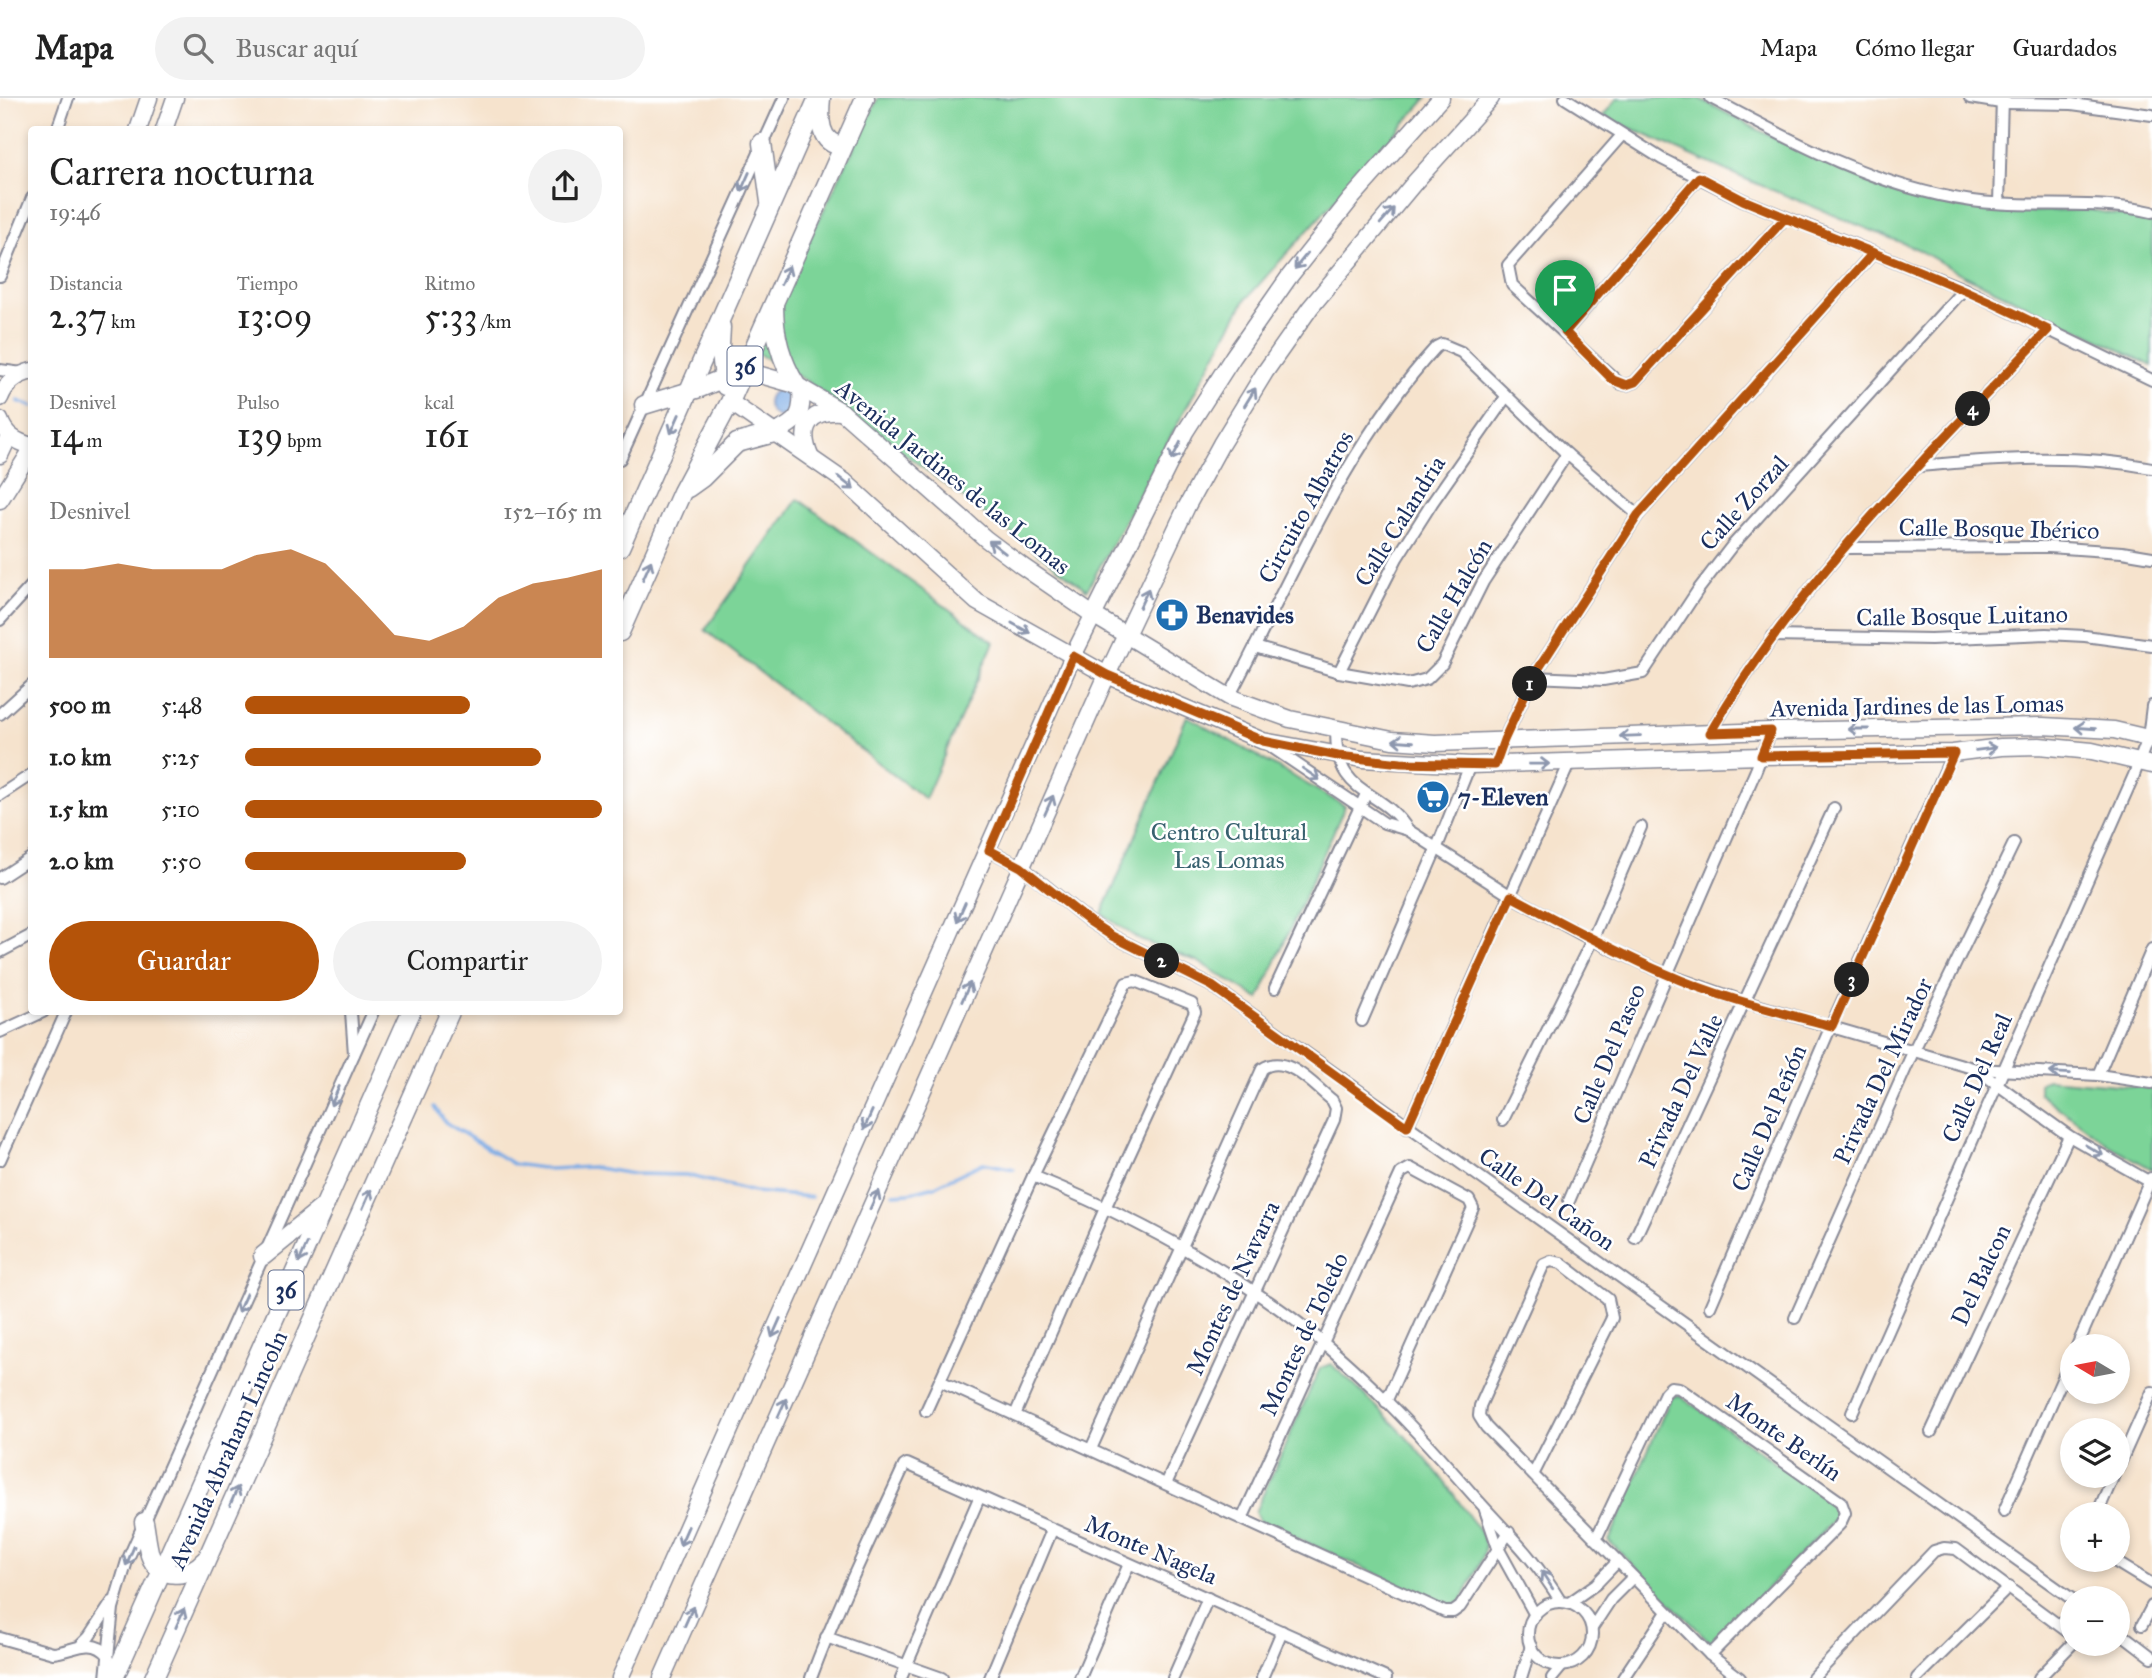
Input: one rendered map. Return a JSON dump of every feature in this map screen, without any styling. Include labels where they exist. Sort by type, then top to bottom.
[{"type":"main road","points":[[139,126],[149,98]]},
{"type":"main road","points":[[165,126],[175,98]]},
{"type":"main road","points":[[819,98],[820,122],[824,136],[833,144],[843,146]]},
{"type":"main road","name":"36","points":[[623,540],[770,203],[819,98]]},
{"type":"main road","name":"36","points":[[623,625],[682,492],[730,402],[865,98]]},
{"type":"main road","points":[[621,1678],[1073,656],[1185,432],[1289,277],[1351,199],[1441,98]]},
{"type":"main road","points":[[662,1678],[1107,675],[1187,506],[1220,444],[1265,372],[1310,308],[1491,98]]},
{"type":"main road","points":[[762,143],[770,203]]},
{"type":"main road","points":[[682,492],[702,478],[737,443],[774,433],[792,425],[798,417],[802,407],[799,386],[781,358],[774,319],[774,301]]},
{"type":"main road","points":[[722,316],[720,345],[730,402]]},
{"type":"main road","points":[[644,405],[690,391],[743,370]]},
{"type":"main road","name":"Avenida Jardines de las Lomas","points":[[743,370],[799,386],[842,412],[986,539],[1093,615],[1228,697],[1290,719],[1392,740],[1458,743],[1771,731],[2081,727],[2114,730],[2150,739]]},
{"type":"main road","points":[[0,398],[9,382],[27,372]]},
{"type":"main road","name":"Avenida Jardines de las Lomas","points":[[730,402],[844,481],[977,602],[1107,675],[1263,741],[1338,756],[1401,763],[1469,765],[1954,753],[2001,747],[2039,746],[2092,751],[2146,763]]},
{"type":"main road","points":[[810,456],[804,443],[805,433],[814,416],[827,410],[842,412]]},
{"type":"main road","points":[[0,419],[9,436],[28,446]]},
{"type":"main road","points":[[0,455],[9,436]]},
{"type":"main road","points":[[0,500],[28,454]]},
{"type":"main road","name":"36","points":[[114,1678],[410,1015]]},
{"type":"main road","name":"Avenida Abraham Lincoln","points":[[154,1678],[449,1015]]},
{"type":"main road","points":[[263,1256],[324,1207]]},
{"type":"main road","points":[[144,1522],[150,1555],[161,1569],[173,1574],[186,1574],[198,1569],[207,1559]]},
{"type":"street","points":[[58,126],[68,98]]},
{"type":"street","points":[[623,452],[784,98]]},
{"type":"street","points":[[1564,98],[1622,135],[1743,200],[1964,289],[2152,380]]},
{"type":"street","points":[[1711,98],[1805,148],[1905,187],[1972,201],[2087,204],[2152,212]]},
{"type":"street","points":[[1970,98],[2072,104],[2152,115]]},
{"type":"street","points":[[2000,203],[2002,101]]},
{"type":"street","points":[[1622,135],[1508,265],[1512,285],[1613,380],[1626,385],[1635,382],[1785,218]]},
{"type":"street","points":[[1565,332],[1699,177]]},
{"type":"street","points":[[0,276],[28,208]]},
{"type":"street","points":[[1495,765],[1533,677],[1638,515],[1873,253]]},
{"type":"street","name":"Calle Zorzal","points":[[1533,677],[1603,680],[1643,673],[1698,590],[1731,547],[1964,289]]},
{"type":"street","points":[[1710,733],[1728,701],[1773,636],[1846,548],[1919,466],[2048,330]]},
{"type":"street","name":"Circuito Albatros","points":[[1228,697],[1333,491],[1378,422],[1436,346],[1441,344],[1461,352],[1506,397]]},
{"type":"street","points":[[0,370],[27,372]]},
{"type":"street","points":[[1506,397],[1638,515]]},
{"type":"street","name":"Calle Calandria","points":[[1339,672],[1397,558],[1506,397]]},
{"type":"street","name":"Calle Halcón","points":[[1255,647],[1339,672],[1408,684],[1434,674],[1442,664],[1483,582],[1567,454]]},
{"type":"street","points":[[1919,466],[1980,460],[2075,459],[2115,461],[2152,468]]},
{"type":"street","name":"Calle Bosque Ibérico","points":[[1846,548],[2049,547],[2152,557]]},
{"type":"street","points":[[0,620],[28,590]]},
{"type":"street","name":"Calle Bosque Luitano","points":[[1773,636],[1931,639],[2046,634],[2085,636],[2152,646]]},
{"type":"street","points":[[0,714],[28,689]]},
{"type":"street","name":"Calle Del Real","points":[[1852,1413],[2003,1070],[2146,763],[2152,706]]},
{"type":"street","points":[[1336,729],[1338,756],[1351,782],[1403,821],[1408,830]]},
{"type":"street","name":"Calle Del Paseo","points":[[1569,1201],[1771,731]]},
{"type":"street","points":[[1263,741],[1384,823],[1408,830],[1511,896],[1592,940],[1666,974],[1745,1002],[1976,1069],[2098,1075],[2152,1083]]},
{"type":"street","name":"Calle Del Peñón","points":[[1710,1307],[1954,753]]},
{"type":"street","points":[[1407,1127],[1569,764]]},
{"type":"street","points":[[1362,1021],[1469,765]]},
{"type":"street","points":[[0,795],[28,777]]},
{"type":"street","points":[[1275,988],[1366,794]]},
{"type":"street","name":"Privada Del Valle","points":[[1635,1238],[1833,808]]},
{"type":"street","points":[[1503,1120],[1592,940],[1641,827]]},
{"type":"street","name":"Privada Del Mirador","points":[[1794,1318],[1913,1052],[2014,843]]},
{"type":"street","name":"Calle Del Cañon","points":[[989,850],[1021,867],[1112,936],[1212,986],[2060,1590]]},
{"type":"street","points":[[0,878],[28,860]]},
{"type":"street","points":[[0,952],[28,937]]},
{"type":"street","points":[[2098,1075],[2152,949]]},
{"type":"street","points":[[926,1410],[1033,1176],[1126,983],[1135,981],[1192,1004],[1195,1012],[1106,1206],[1015,1415]]},
{"type":"street","points":[[0,1032],[37,1015]]},
{"type":"street","points":[[0,1160],[65,1015]]},
{"type":"street","points":[[351,1015],[354,1055]]},
{"type":"street","points":[[106,1678],[116,1597],[127,1561],[372,1015]]},
{"type":"street","name":"Montes de Navarra","points":[[1166,1484],[1334,1119],[1336,1108],[1332,1100],[1282,1063],[1271,1063],[1262,1069],[1182,1247]]},
{"type":"street","points":[[1976,1069],[2069,1136],[2151,1180],[2082,1334]]},
{"type":"street","name":"Del Balcon","points":[[1931,1432],[2069,1136]]},
{"type":"street","name":"Montes de Toledo","points":[[1242,1519],[1401,1174],[1407,1169],[1414,1169],[1469,1200],[1473,1205],[1386,1402]]},
{"type":"street","points":[[1033,1176],[1106,1206],[1182,1247],[1255,1293],[1293,1319],[1386,1402],[1509,1532],[1565,1602],[1584,1612],[1592,1628],[1592,1637],[1585,1654],[1579,1660],[1562,1666],[1552,1678]]},
{"type":"street","points":[[1091,1449],[1182,1247]]},
{"type":"street","points":[[1533,1475],[1612,1318],[1608,1298],[1561,1263],[1551,1261],[1544,1264],[1480,1406],[1479,1416],[1486,1427],[1667,1612],[1710,1655],[1740,1678]]},
{"type":"street","points":[[940,1381],[1449,1612],[1460,1607],[1509,1532]]},
{"type":"street","points":[[2004,1511],[2060,1384]]},
{"type":"street","name":"Monte Berlín","points":[[1596,1539],[1665,1393],[1671,1387],[1679,1388],[1841,1503],[1845,1513],[1840,1524],[1710,1655]]},
{"type":"street","points":[[2130,1441],[2152,1392]]},
{"type":"street","name":"Monte Nagela","points":[[826,1637],[902,1470],[906,1465],[911,1465],[979,1498],[1386,1678]]},
{"type":"street","points":[[901,1678],[979,1498]]},
{"type":"street","points":[[1484,1508],[1498,1548],[1535,1615]]},
{"type":"street","points":[[990,1678],[1052,1530]]},
{"type":"street","points":[[1813,1678],[1934,1551],[1944,1548],[1956,1549],[2060,1626]]},
{"type":"street","points":[[1521,1678],[1531,1646],[1529,1630],[1535,1615],[1551,1603],[1565,1602],[1596,1584],[1618,1561]]},
{"type":"street","points":[[1080,1678],[1129,1564]]},
{"type":"street","points":[[2130,1571],[2152,1584]]},
{"type":"street","points":[[1592,1628],[1611,1599],[1633,1577]]},
{"type":"street","points":[[1917,1678],[2009,1587]]},
{"type":"street","points":[[81,1645],[116,1597]]},
{"type":"street","points":[[1173,1678],[1208,1598]]},
{"type":"street","points":[[2142,1625],[2152,1606]]},
{"type":"street","points":[[1623,1678],[1667,1612]]},
{"type":"street","points":[[1262,1678],[1282,1631]]},
{"type":"street","points":[[811,1678],[826,1637],[942,1678]]},
{"type":"street","points":[[0,1638],[53,1653],[81,1645],[97,1646],[108,1655]]},
{"type":"street","points":[[2130,1640],[2152,1657]]},
{"type":"street","points":[[1531,1646],[1544,1661],[1562,1666]]},
{"type":"street","points":[[2039,1678],[2060,1656]]},
{"type":"street","points":[[1354,1678],[1360,1666]]},
{"type":"green space","points":[[878,98],[1427,98],[1245,300],[1087,590],[808,382],[755,352]]},
{"type":"green space","points":[[1617,98],[1698,98],[1772,137],[1902,192],[2002,213],[2086,209],[2152,221],[2152,366],[2079,329],[2048,318],[1917,249],[1743,178],[1603,116]]},
{"type":"green space","points":[[798,499],[994,642],[925,799],[705,630]]},
{"type":"green space","name":"Centro Cultural Las Lomas","points":[[1187,716],[1345,806],[1259,999],[1197,961],[1140,940],[1102,914]]},
{"type":"green space","points":[[2047,1079],[2152,1088],[2152,1169],[2109,1145],[2039,1093],[2039,1084]]},
{"type":"green space","points":[[1331,1364],[1387,1417],[1438,1473],[1481,1534],[1485,1543],[1484,1553],[1461,1602],[1447,1606],[1259,1521],[1255,1512],[1320,1368]]},
{"type":"green space","points":[[1681,1396],[1836,1506],[1836,1518],[1715,1642],[1709,1641],[1609,1541],[1671,1397]]},
{"type":"water","points":[[782,389],[792,393],[796,403],[792,413],[782,417],[772,413],[768,403],[772,393]]},
{"type":"waterway","points":[[18,401],[28,405]]},
{"type":"waterway","points":[[435,1107],[445,1122],[513,1164],[549,1169],[591,1167],[633,1174],[686,1175],[754,1192],[811,1197]]},
{"type":"waterway","points":[[893,1194],[935,1186],[983,1163],[1014,1169]]},
{"type":"place","name":"Benavides","points":[[1172,615]]},
{"type":"place","name":"7-Eleven","points":[[1433,797]]},
{"type":"route","points":[[1565,332],[1613,380],[1626,385],[1635,382],[1785,218],[1873,253],[1920,272],[1964,289],[2048,330],[1919,466],[1846,548],[1773,636],[1728,701],[1710,733],[1771,731],[1761,756],[1954,753],[1832,1026],[1745,1002],[1666,974],[1592,940],[1511,896],[1407,1127],[1212,986],[1112,936],[1021,867],[989,850],[1073,656],[1107,675],[1263,741],[1338,756],[1401,763],[1495,765],[1533,677],[1638,515],[1873,253],[1743,200],[1699,177],[1565,332]]}]
